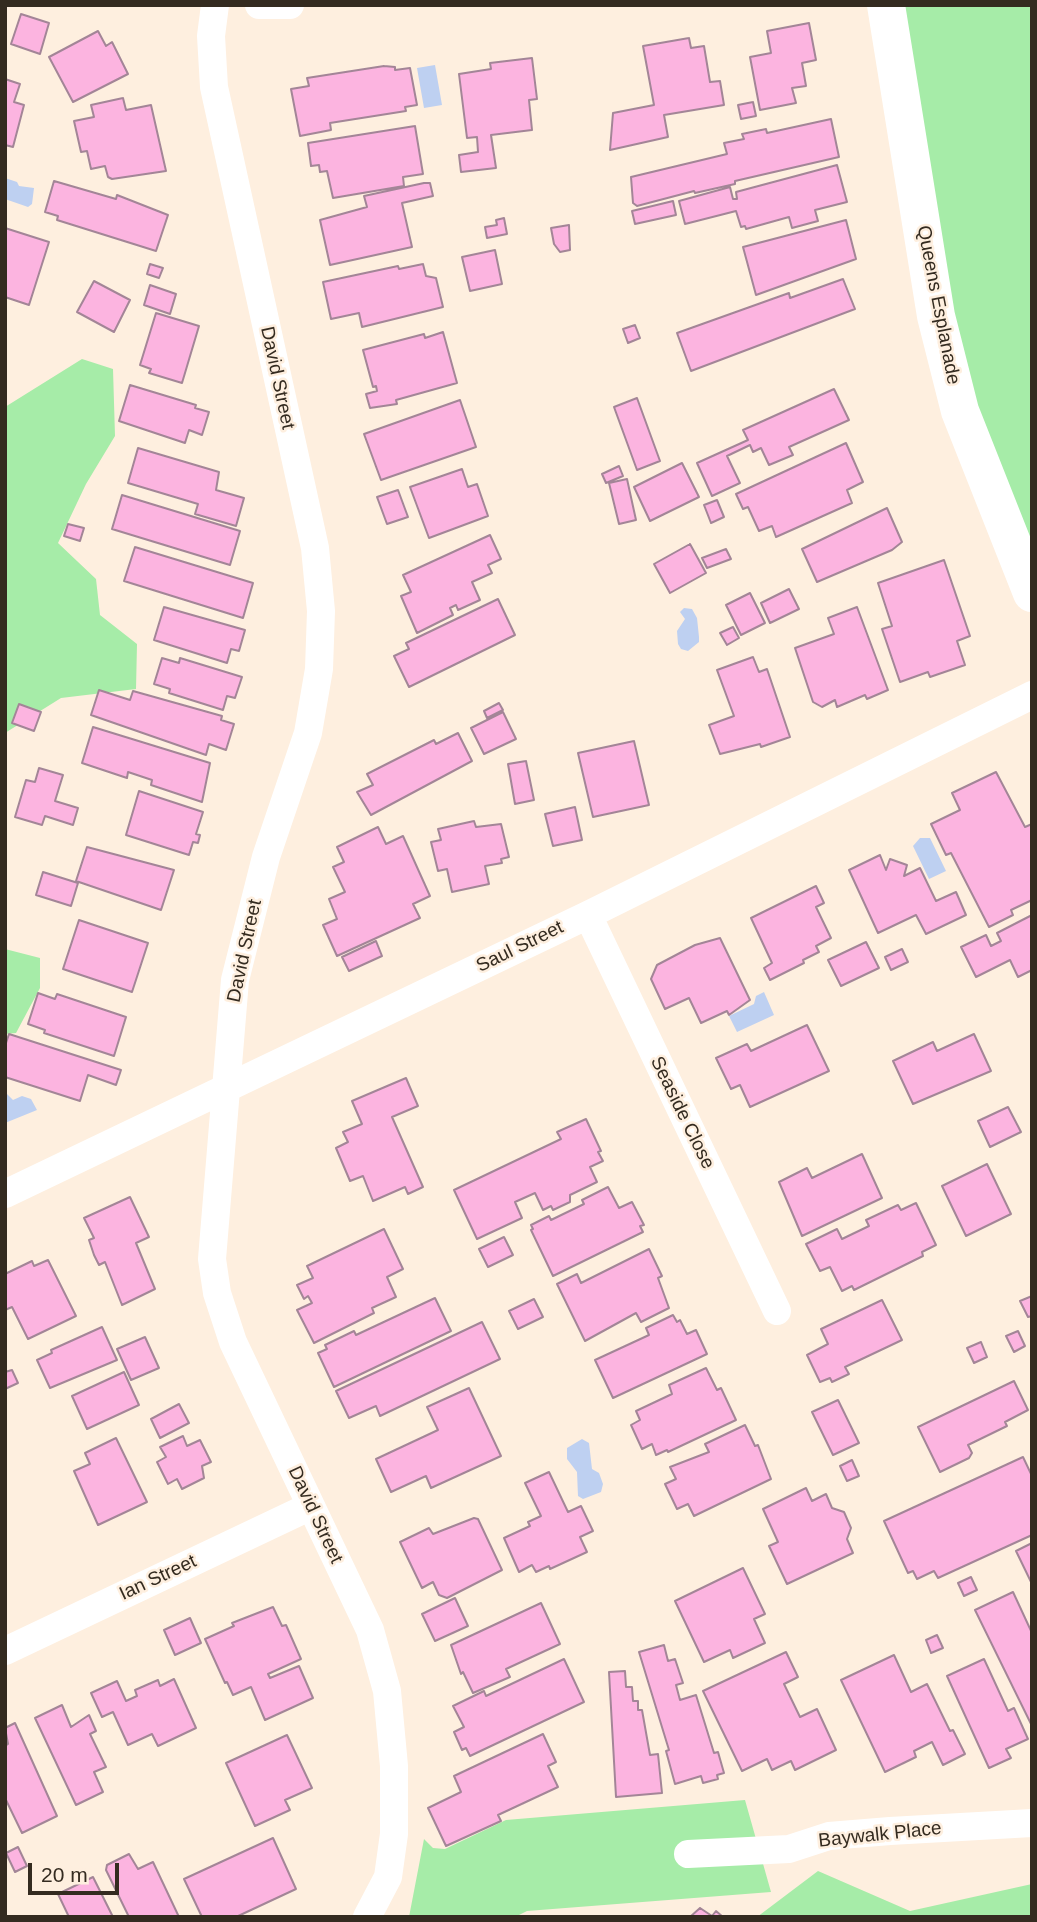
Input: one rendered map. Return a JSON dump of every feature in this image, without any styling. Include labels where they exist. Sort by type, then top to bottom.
[{"type":"street","name":"David Street","points":[[215,5],[211,36],[214,87],[315,548],[321,611],[319,669],[308,733],[267,857],[235,980],[212,1259],[216,1293],[233,1342],[370,1630],[387,1691],[394,1766],[394,1834],[387,1877],[367,1917]]},
{"type":"street","points":[[259,5],[290,5]]},
{"type":"street","name":"Queens Esplanade","points":[[886,5],[936,316],[960,411],[1032,593]]},
{"type":"street","name":"Saul Street","points":[[5,1194],[588,915],[1032,695]]},
{"type":"street","name":"Seaside Close","points":[[588,915],[777,1311]]},
{"type":"street","name":"Ian Street","points":[[5,1651],[311,1506]]},
{"type":"street","name":"Baywalk Place","points":[[688,1854],[789,1849],[829,1836],[1032,1823]]},
{"type":"green space","points":[[886,5],[1032,5],[1032,593],[986,482]]},
{"type":"green space","points":[[82,359],[113,369],[115,436],[86,484],[58,543],[96,579],[100,615],[137,644],[136,689],[61,698],[5,733],[5,407]]},
{"type":"green space","points":[[5,949],[40,958],[40,988],[16,1033],[5,1034]]},
{"type":"green space","points":[[745,1800],[771,1892],[527,1911],[515,1917],[409,1917],[424,1839],[433,1848],[445,1849],[506,1820]]},
{"type":"green space","points":[[818,1871],[910,1911],[1032,1884],[1032,1917],[757,1917]]},
{"type":"water","points":[[435,65],[442,105],[424,108],[417,68]]},
{"type":"water","points":[[5,178],[17,182],[19,186],[34,188],[32,204],[28,207],[5,199]]},
{"type":"water","points":[[684,608],[692,609],[697,618],[699,637],[699,642],[688,651],[681,649],[678,644],[677,631],[685,619],[680,612]]},
{"type":"water","points":[[920,838],[930,838],[946,871],[929,879],[913,846]]},
{"type":"water","points":[[764,992],[774,1015],[737,1032],[729,1016],[754,1004],[756,996]]},
{"type":"water","points":[[5,1092],[13,1100],[22,1096],[31,1099],[37,1110],[5,1123]]},
{"type":"water","points":[[582,1439],[589,1443],[592,1469],[599,1473],[603,1484],[601,1492],[583,1499],[578,1496],[577,1472],[567,1459],[567,1448]]},
{"type":"building","points":[[21,14],[49,23],[40,54],[11,44]]},
{"type":"building","points":[[809,23],[816,60],[802,63],[806,86],[792,88],[796,103],[760,110],[750,57],[771,53],[767,31]]},
{"type":"building","points":[[98,31],[106,46],[112,42],[128,74],[73,102],[49,57]]},
{"type":"building","points":[[689,38],[691,48],[704,46],[710,82],[720,81],[724,105],[664,115],[668,137],[610,150],[613,113],[654,105],[643,46]]},
{"type":"building","points":[[532,58],[537,99],[529,100],[532,130],[491,135],[496,168],[461,172],[459,155],[478,152],[477,137],[467,138],[459,74],[491,69],[490,63]]},
{"type":"building","points":[[384,66],[395,67],[395,70],[410,68],[417,105],[405,107],[406,111],[330,123],[331,130],[300,136],[291,89],[309,86],[307,78]]},
{"type":"building","points":[[5,79],[20,84],[14,102],[24,105],[13,147],[5,145]]},
{"type":"building","points":[[123,98],[126,110],[151,105],[166,171],[112,179],[108,177],[105,166],[91,169],[87,151],[81,152],[74,121],[94,117],[91,105]]},
{"type":"building","points":[[753,102],[756,116],[741,119],[738,105]]},
{"type":"building","points":[[831,119],[839,157],[637,206],[633,203],[631,177],[727,154],[724,143],[744,139],[742,134],[766,129],[767,133]]},
{"type":"building","points":[[415,126],[423,174],[403,177],[404,186],[333,198],[327,171],[320,172],[319,165],[311,166],[308,143]]},
{"type":"building","points":[[837,165],[847,202],[815,210],[818,221],[792,228],[789,217],[746,229],[745,226],[741,227],[736,211],[685,224],[679,201],[730,187],[733,199],[737,199],[736,192]]},
{"type":"building","points":[[54,181],[116,199],[117,195],[168,215],[156,251],[57,220],[58,216],[45,212]]},
{"type":"building","points":[[430,183],[433,196],[402,203],[412,247],[330,265],[320,220],[367,207],[364,196]]},
{"type":"building","points":[[673,201],[676,215],[635,224],[632,211]]},
{"type":"building","points":[[504,218],[507,234],[487,238],[485,227],[497,225],[496,220]]},
{"type":"building","points":[[846,220],[856,259],[756,295],[743,247]]},
{"type":"building","points":[[569,225],[570,250],[560,252],[554,244],[551,228]]},
{"type":"building","points":[[5,228],[49,242],[29,305],[5,297]]},
{"type":"building","points":[[495,250],[502,284],[470,291],[462,257]]},
{"type":"building","points":[[150,264],[163,268],[159,278],[147,274]]},
{"type":"building","points":[[423,264],[426,276],[436,278],[443,307],[362,327],[359,313],[331,319],[323,282],[398,266],[399,269]]},
{"type":"building","points":[[843,279],[855,309],[691,371],[677,333],[789,293],[790,298]]},
{"type":"building","points":[[94,281],[130,300],[114,332],[77,312]]},
{"type":"building","points":[[150,285],[176,294],[170,314],[144,305]]},
{"type":"building","points":[[156,313],[199,326],[182,383],[149,373],[151,369],[140,365]]},
{"type":"building","points":[[635,325],[640,338],[628,343],[623,329]]},
{"type":"building","points":[[443,332],[457,383],[396,400],[397,404],[370,408],[366,394],[377,391],[376,386],[373,387],[363,350],[424,334],[425,338]]},
{"type":"building","points":[[130,385],[196,405],[195,408],[209,412],[202,435],[189,430],[185,443],[119,421]]},
{"type":"building","points":[[834,389],[849,420],[789,447],[793,455],[769,465],[761,448],[753,452],[750,445],[727,456],[740,483],[712,496],[697,463],[748,440],[743,430]]},
{"type":"building","points":[[637,398],[660,461],[637,470],[614,407]]},
{"type":"building","points":[[460,400],[476,447],[381,480],[364,434]]},
{"type":"building","points":[[846,443],[863,482],[847,490],[852,503],[776,537],[772,526],[759,531],[748,507],[743,509],[736,494]]},
{"type":"building","points":[[138,448],[219,472],[216,490],[244,498],[236,526],[195,514],[198,504],[128,483]]},
{"type":"building","points":[[682,463],[699,497],[650,521],[634,487]]},
{"type":"building","points":[[619,466],[623,476],[606,483],[602,474]]},
{"type":"building","points":[[462,469],[468,487],[477,484],[488,516],[429,538],[410,487]]},
{"type":"building","points":[[627,479],[636,520],[619,524],[609,483]]},
{"type":"building","points":[[398,490],[408,517],[387,524],[377,497]]},
{"type":"building","points":[[122,495],[240,531],[230,565],[112,529]]},
{"type":"building","points":[[717,500],[724,517],[711,523],[704,505]]},
{"type":"building","points":[[887,508],[902,542],[892,550],[817,582],[802,549]]},
{"type":"building","points":[[68,524],[84,528],[80,541],[64,536]]},
{"type":"building","points":[[490,535],[501,559],[488,565],[492,573],[472,582],[480,600],[458,610],[456,605],[450,608],[453,615],[417,633],[401,596],[411,592],[403,575]]},
{"type":"building","points":[[690,544],[706,573],[670,593],[654,564]]},
{"type":"building","points":[[135,547],[253,583],[243,618],[124,581]]},
{"type":"building","points":[[726,549],[731,559],[707,568],[702,558]]},
{"type":"building","points":[[944,560],[970,636],[957,641],[965,665],[930,677],[928,672],[900,682],[882,629],[892,626],[878,583]]},
{"type":"building","points":[[789,589],[799,609],[770,623],[761,603]]},
{"type":"building","points":[[750,593],[765,623],[741,635],[726,605]]},
{"type":"building","points":[[498,599],[515,635],[409,687],[394,656],[409,649],[406,643]]},
{"type":"building","points":[[164,607],[245,630],[239,651],[231,649],[227,663],[154,640]]},
{"type":"building","points":[[857,607],[888,690],[867,699],[865,695],[837,707],[835,700],[822,707],[813,702],[795,648],[834,634],[828,618]]},
{"type":"building","points":[[733,627],[739,638],[727,645],[720,633]]},
{"type":"building","points":[[753,657],[759,672],[767,669],[790,737],[761,747],[760,744],[720,754],[709,725],[734,716],[717,670]]},
{"type":"building","points":[[162,658],[179,663],[180,658],[242,677],[235,698],[227,696],[223,710],[169,693],[170,689],[154,684]]},
{"type":"building","points":[[99,690],[130,700],[133,691],[222,716],[221,720],[234,724],[226,750],[209,744],[206,755],[91,715]]},
{"type":"building","points":[[499,703],[503,710],[487,718],[484,711]]},
{"type":"building","points":[[19,704],[41,712],[34,731],[12,723]]},
{"type":"building","points":[[503,712],[516,739],[484,754],[471,728]]},
{"type":"building","points":[[93,727],[210,763],[202,802],[151,785],[152,780],[128,772],[127,778],[82,763]]},
{"type":"building","points":[[458,733],[472,761],[371,815],[357,792],[373,785],[367,774],[434,740],[436,744]]},
{"type":"building","points":[[634,741],[649,805],[593,817],[578,753]]},
{"type":"building","points":[[526,761],[534,800],[515,804],[508,764]]},
{"type":"building","points":[[39,768],[63,775],[55,801],[78,808],[73,825],[45,816],[42,825],[15,817],[26,780],[35,782]]},
{"type":"building","points":[[996,772],[1025,827],[1032,824],[1032,900],[1011,910],[1013,915],[989,927],[951,853],[946,855],[931,824],[960,810],[952,793]]},
{"type":"building","points":[[139,791],[203,812],[196,834],[200,835],[198,843],[193,842],[189,855],[126,835]]},
{"type":"building","points":[[575,807],[582,840],[553,846],[545,814]]},
{"type":"building","points":[[474,821],[476,827],[501,824],[509,857],[501,859],[502,863],[485,866],[489,884],[452,892],[447,869],[438,871],[431,842],[441,840],[438,829]]},
{"type":"building","points":[[378,827],[386,844],[403,836],[430,896],[413,904],[420,918],[337,956],[323,925],[337,919],[329,899],[345,892],[333,867],[344,862],[337,847]]},
{"type":"building","points":[[87,847],[174,870],[161,910],[76,881]]},
{"type":"building","points":[[880,855],[886,870],[890,859],[907,865],[904,876],[920,868],[936,901],[956,892],[966,915],[926,934],[916,915],[878,933],[849,870]]},
{"type":"building","points":[[43,872],[78,883],[71,906],[36,895]]},
{"type":"building","points":[[816,886],[824,903],[816,907],[831,938],[816,946],[819,952],[803,960],[804,963],[770,980],[764,968],[772,963],[751,918]]},
{"type":"building","points":[[1032,915],[1032,970],[1018,977],[1010,960],[976,977],[961,947],[986,935],[991,946],[1001,941],[997,933]]},
{"type":"building","points":[[79,920],[148,943],[132,992],[63,969]]},
{"type":"building","points":[[720,938],[750,1000],[729,1015],[727,1011],[701,1023],[689,998],[665,1009],[651,979],[657,965],[695,945]]},
{"type":"building","points":[[376,941],[382,956],[349,971],[342,957]]},
{"type":"building","points":[[866,942],[879,968],[841,986],[828,960]]},
{"type":"building","points":[[902,949],[908,962],[891,970],[885,957]]},
{"type":"building","points":[[38,993],[55,999],[57,994],[126,1017],[114,1056],[44,1033],[45,1030],[28,1024]]},
{"type":"building","points":[[807,1025],[829,1071],[750,1107],[740,1085],[731,1089],[716,1058],[747,1044],[751,1051]]},
{"type":"building","points":[[9,1034],[121,1070],[116,1085],[88,1075],[80,1101],[5,1077],[5,1046]]},
{"type":"building","points":[[974,1034],[991,1071],[913,1104],[893,1061],[933,1042],[937,1051]]},
{"type":"building","points":[[406,1078],[418,1106],[392,1117],[423,1187],[408,1194],[405,1187],[373,1201],[363,1176],[350,1181],[336,1148],[348,1142],[343,1132],[362,1124],[352,1101]]},
{"type":"building","points":[[1008,1107],[1021,1132],[990,1147],[978,1121]]},
{"type":"building","points":[[586,1119],[603,1161],[590,1167],[597,1182],[570,1195],[570,1202],[553,1210],[551,1206],[543,1210],[535,1193],[515,1202],[522,1218],[477,1239],[454,1190],[561,1139],[557,1132]]},
{"type":"building","points":[[862,1154],[882,1198],[802,1236],[779,1182],[807,1168],[812,1178]]},
{"type":"building","points":[[987,1164],[1011,1214],[966,1236],[942,1186]]},
{"type":"building","points":[[608,1187],[619,1208],[632,1202],[644,1225],[640,1226],[643,1232],[553,1276],[531,1225],[549,1216],[551,1220],[584,1204],[582,1200]]},
{"type":"building","points":[[130,1197],[149,1237],[136,1243],[155,1289],[122,1305],[105,1262],[99,1265],[94,1255],[89,1240],[94,1238],[84,1218]]},
{"type":"building","points":[[916,1203],[936,1245],[922,1252],[923,1256],[854,1290],[852,1286],[842,1291],[830,1267],[820,1271],[806,1244],[837,1229],[842,1239],[869,1226],[866,1220],[898,1205],[901,1210]]},
{"type":"building","points":[[384,1229],[403,1269],[387,1277],[396,1297],[372,1308],[374,1313],[314,1343],[297,1310],[312,1303],[308,1296],[304,1299],[297,1285],[313,1278],[307,1266]]},
{"type":"building","points":[[504,1237],[513,1255],[488,1267],[479,1249]]},
{"type":"building","points":[[649,1249],[662,1276],[658,1278],[669,1308],[641,1322],[636,1313],[585,1341],[557,1284],[577,1274],[581,1283]]},
{"type":"building","points":[[48,1260],[76,1316],[28,1339],[12,1307],[5,1310],[5,1274],[32,1261],[34,1266]]},
{"type":"building","points":[[1032,1296],[1032,1316],[1028,1317],[1020,1301]]},
{"type":"building","points":[[435,1298],[451,1331],[334,1387],[318,1353],[327,1349],[325,1345],[354,1331],[356,1335]]},
{"type":"building","points":[[534,1299],[543,1317],[518,1329],[509,1311]]},
{"type":"building","points":[[882,1300],[902,1340],[845,1367],[849,1374],[832,1382],[830,1378],[820,1382],[807,1355],[828,1344],[821,1329]]},
{"type":"building","points":[[673,1315],[677,1322],[680,1320],[687,1334],[696,1330],[707,1354],[613,1398],[595,1360],[649,1335],[646,1328]]},
{"type":"building","points":[[482,1322],[500,1359],[380,1416],[376,1406],[349,1418],[336,1391]]},
{"type":"building","points":[[102,1327],[117,1360],[50,1388],[37,1360],[52,1353],[51,1350]]},
{"type":"building","points":[[1018,1331],[1025,1346],[1014,1352],[1006,1336]]},
{"type":"building","points":[[145,1337],[159,1368],[131,1380],[117,1349]]},
{"type":"building","points":[[981,1342],[987,1357],[974,1363],[967,1348]]},
{"type":"building","points":[[706,1368],[717,1390],[721,1388],[736,1420],[668,1452],[667,1450],[656,1455],[652,1444],[642,1449],[631,1425],[640,1420],[636,1411],[672,1394],[669,1385]]},
{"type":"building","points":[[12,1370],[18,1383],[5,1389],[5,1372]]},
{"type":"building","points":[[124,1372],[139,1405],[87,1429],[72,1396]]},
{"type":"building","points":[[1014,1381],[1028,1410],[1005,1422],[1007,1426],[968,1445],[972,1453],[969,1458],[940,1472],[918,1427]]},
{"type":"building","points":[[469,1388],[501,1456],[431,1488],[426,1476],[391,1492],[376,1459],[438,1430],[427,1407]]},
{"type":"building","points":[[838,1400],[859,1443],[833,1455],[812,1412]]},
{"type":"building","points":[[179,1404],[189,1423],[160,1438],[151,1419]]},
{"type":"building","points":[[745,1425],[755,1446],[758,1445],[771,1479],[694,1516],[688,1504],[677,1509],[665,1484],[676,1479],[670,1467],[709,1452],[705,1444]]},
{"type":"building","points":[[183,1436],[187,1446],[200,1440],[211,1462],[202,1466],[204,1478],[182,1489],[177,1479],[168,1484],[157,1462],[166,1457],[160,1447]]},
{"type":"building","points":[[116,1438],[147,1502],[98,1525],[74,1471],[90,1464],[85,1453]]},
{"type":"building","points":[[1023,1457],[1032,1476],[1032,1535],[938,1578],[934,1571],[917,1579],[913,1571],[908,1573],[884,1521]]},
{"type":"building","points":[[852,1460],[859,1476],[847,1481],[840,1466]]},
{"type":"building","points":[[549,1472],[568,1512],[581,1506],[593,1531],[580,1537],[587,1552],[550,1569],[549,1566],[536,1572],[532,1565],[519,1572],[504,1538],[530,1526],[528,1522],[541,1516],[525,1483]]},
{"type":"building","points":[[806,1488],[812,1501],[826,1494],[832,1508],[844,1512],[851,1528],[847,1539],[853,1553],[787,1584],[769,1546],[778,1542],[763,1509]]},
{"type":"building","points":[[474,1518],[478,1519],[502,1570],[447,1598],[439,1595],[433,1582],[422,1588],[400,1542],[429,1528],[433,1534]]},
{"type":"building","points":[[1032,1543],[1032,1584],[1016,1551]]},
{"type":"building","points":[[743,1568],[765,1614],[754,1619],[765,1643],[733,1658],[730,1650],[704,1662],[675,1601]]},
{"type":"building","points":[[971,1577],[977,1590],[964,1596],[958,1583]]},
{"type":"building","points":[[1013,1592],[1032,1633],[1032,1726],[975,1610]]},
{"type":"building","points":[[455,1598],[468,1626],[435,1641],[422,1614]]},
{"type":"building","points":[[541,1603],[560,1644],[506,1669],[510,1677],[473,1693],[463,1672],[461,1674],[451,1645]]},
{"type":"building","points":[[273,1607],[282,1626],[286,1625],[301,1659],[268,1674],[270,1678],[299,1666],[313,1698],[265,1720],[251,1687],[233,1695],[205,1639],[234,1626],[232,1623]]},
{"type":"building","points":[[190,1618],[201,1643],[175,1655],[164,1630]]},
{"type":"building","points":[[937,1635],[943,1648],[931,1653],[926,1640]]},
{"type":"building","points":[[664,1645],[668,1661],[675,1659],[683,1683],[676,1685],[680,1700],[696,1695],[714,1753],[718,1752],[724,1773],[717,1775],[718,1779],[703,1783],[701,1776],[675,1784],[666,1751],[669,1750],[639,1652]]},
{"type":"building","points":[[786,1652],[798,1677],[784,1684],[800,1717],[817,1709],[836,1750],[795,1770],[791,1761],[772,1770],[767,1759],[742,1771],[703,1691]]},
{"type":"building","points":[[894,1655],[911,1692],[927,1684],[950,1731],[953,1730],[965,1754],[943,1765],[932,1742],[914,1751],[916,1757],[885,1772],[841,1680]]},
{"type":"building","points":[[564,1659],[584,1702],[470,1756],[466,1748],[462,1750],[454,1732],[464,1727],[453,1706],[484,1691],[486,1696]]},
{"type":"building","points":[[984,1659],[1008,1711],[1014,1708],[1028,1739],[1006,1749],[1011,1758],[989,1768],[947,1676]]},
{"type":"building","points":[[625,1671],[626,1687],[632,1687],[633,1701],[638,1701],[638,1710],[642,1710],[650,1755],[658,1754],[662,1793],[616,1797],[609,1672]]},
{"type":"building","points":[[174,1679],[196,1728],[158,1746],[152,1734],[128,1745],[113,1712],[102,1717],[91,1693],[117,1681],[126,1701],[137,1696],[135,1690],[158,1680],[160,1686]]},
{"type":"building","points":[[62,1705],[71,1727],[89,1715],[96,1731],[90,1734],[106,1767],[94,1772],[103,1792],[76,1805],[35,1718]]},
{"type":"building","points":[[15,1723],[57,1816],[22,1833],[5,1798],[5,1746],[8,1744],[5,1728]]},
{"type":"building","points":[[543,1734],[556,1762],[548,1766],[558,1787],[498,1815],[501,1821],[446,1846],[428,1808],[461,1792],[454,1776]]},
{"type":"building","points":[[287,1735],[312,1788],[285,1800],[290,1810],[255,1826],[226,1763]]},
{"type":"building","points":[[273,1838],[296,1889],[236,1917],[202,1917],[184,1879]]},
{"type":"building","points":[[18,1847],[27,1866],[15,1872],[6,1853]]},
{"type":"building","points":[[129,1854],[138,1869],[153,1862],[179,1917],[129,1917],[106,1870],[107,1865]]},
{"type":"building","points":[[93,1877],[113,1917],[69,1917],[58,1894]]},
{"type":"building","points":[[700,1908],[712,1916],[716,1911],[723,1917],[690,1917]]}]
